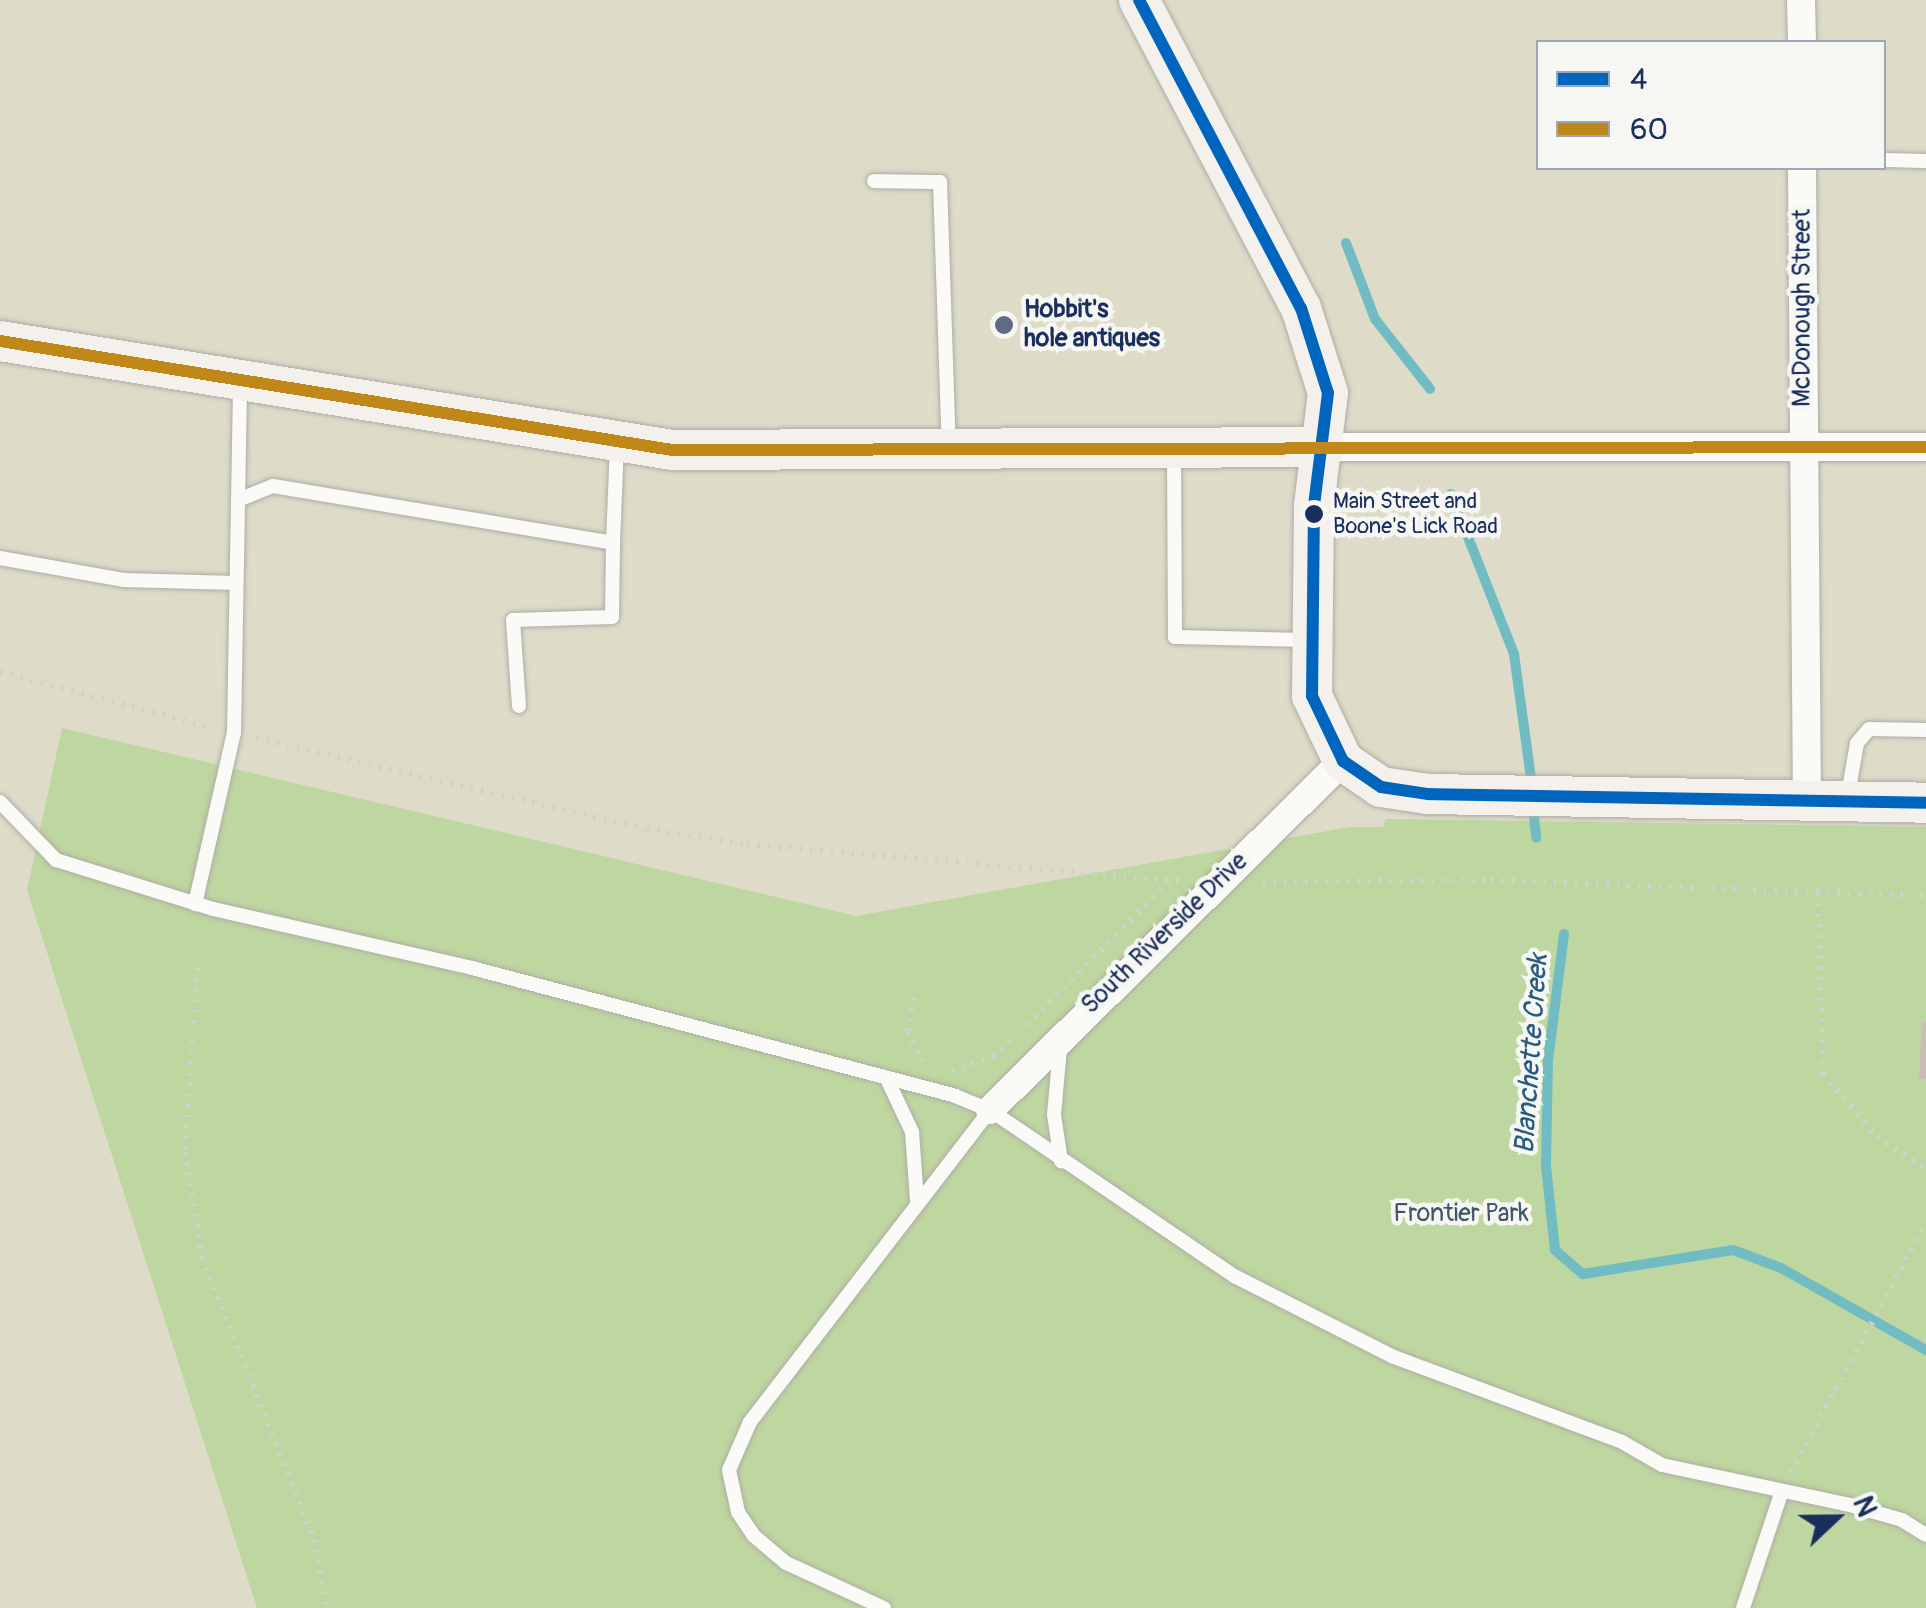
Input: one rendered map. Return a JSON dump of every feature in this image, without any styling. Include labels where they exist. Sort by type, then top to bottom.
[{"type":"street","points":[[1140,0],[1301,308],[1328,393],[1325,447],[1314,506],[1315,706],[1344,761],[1381,787],[1446,794],[1926,803]]},
{"type":"street","points":[[1801,0],[1802,40]]},
{"type":"street","name":"McDonough Street","points":[[1802,170],[1807,799]]},
{"type":"street","points":[[0,341],[240,378],[617,446],[1926,447]]},
{"type":"street","name":"South Riverside Drive","points":[[990,1110],[1064,1030],[1344,761]]},
{"type":"lane","points":[[1886,160],[1926,161]]},
{"type":"lane","points":[[874,181],[940,182],[950,447]]},
{"type":"lane","points":[[195,904],[234,733],[240,378]]},
{"type":"lane","points":[[1174,445],[1175,637],[1313,640]]},
{"type":"lane","points":[[519,706],[514,620],[612,617],[617,446]]},
{"type":"lane","points":[[238,500],[273,486],[613,544]]},
{"type":"lane","points":[[0,558],[123,580],[236,583]]},
{"type":"lane","points":[[1846,800],[1856,743],[1869,729],[1926,730]]},
{"type":"lane","points":[[0,802],[56,860],[195,904],[472,968],[888,1078],[990,1110],[1236,1277],[1361,1342],[1622,1442],[1662,1465],[1902,1520],[1926,1522]]},
{"type":"lane","points":[[1061,1161],[1054,1084],[1064,1030]]},
{"type":"lane","points":[[888,1078],[912,1132],[918,1200]]},
{"type":"lane","points":[[884,1608],[786,1564],[754,1536],[738,1512],[729,1470],[743,1431],[990,1110]]},
{"type":"lane","points":[[1743,1608],[1782,1490]]},
{"type":"lane","points":[[1902,1520],[1926,1535]]},
{"type":"path","points":[[0,672],[234,733],[647,829],[748,844],[1169,880],[1491,880],[1926,896]]},
{"type":"path","points":[[914,998],[907,1032],[919,1060],[951,1071],[970,1067],[1010,1042],[1169,880]]},
{"type":"path","points":[[1818,893],[1823,1074],[1877,1137],[1926,1169]]},
{"type":"path","points":[[197,968],[184,1152],[202,1258],[314,1540],[327,1608]]},
{"type":"path","points":[[1782,1490],[1926,1222]]},
{"type":"green space","name":"Frontier Park","points":[[62,728],[856,916],[1350,827],[1383,827],[1386,819],[1926,827],[1926,1608],[257,1608],[27,890]]},
{"type":"building","points":[[1922,1022],[1926,1022],[1926,1079],[1919,1079]]},
{"type":"waterway","points":[[1346,243],[1375,319],[1430,389]]},
{"type":"waterway","name":"Blanchette Creek","points":[[1451,494],[1514,654],[1532,785]]},
{"type":"waterway","name":"Blanchette Creek","points":[[1533,807],[1536,838]]},
{"type":"waterway","name":"Blanchette Creek","points":[[1564,934],[1548,1060],[1546,1166],[1555,1250],[1583,1274],[1733,1250],[1781,1268],[1926,1350]]},
{"type":"transit line","name":"4","points":[[1139,0],[1301,308],[1328,393],[1314,506],[1312,696],[1343,761],[1381,787],[1428,794],[1926,803]]},
{"type":"transit line","name":"60","points":[[0,341],[672,450],[1926,447]]},
{"type":"place","name":"Hobbit's hole antiques","points":[[1004,325]]},
{"type":"place","name":"Main Street and Boone's Lick Road","points":[[1314,514]]}]
